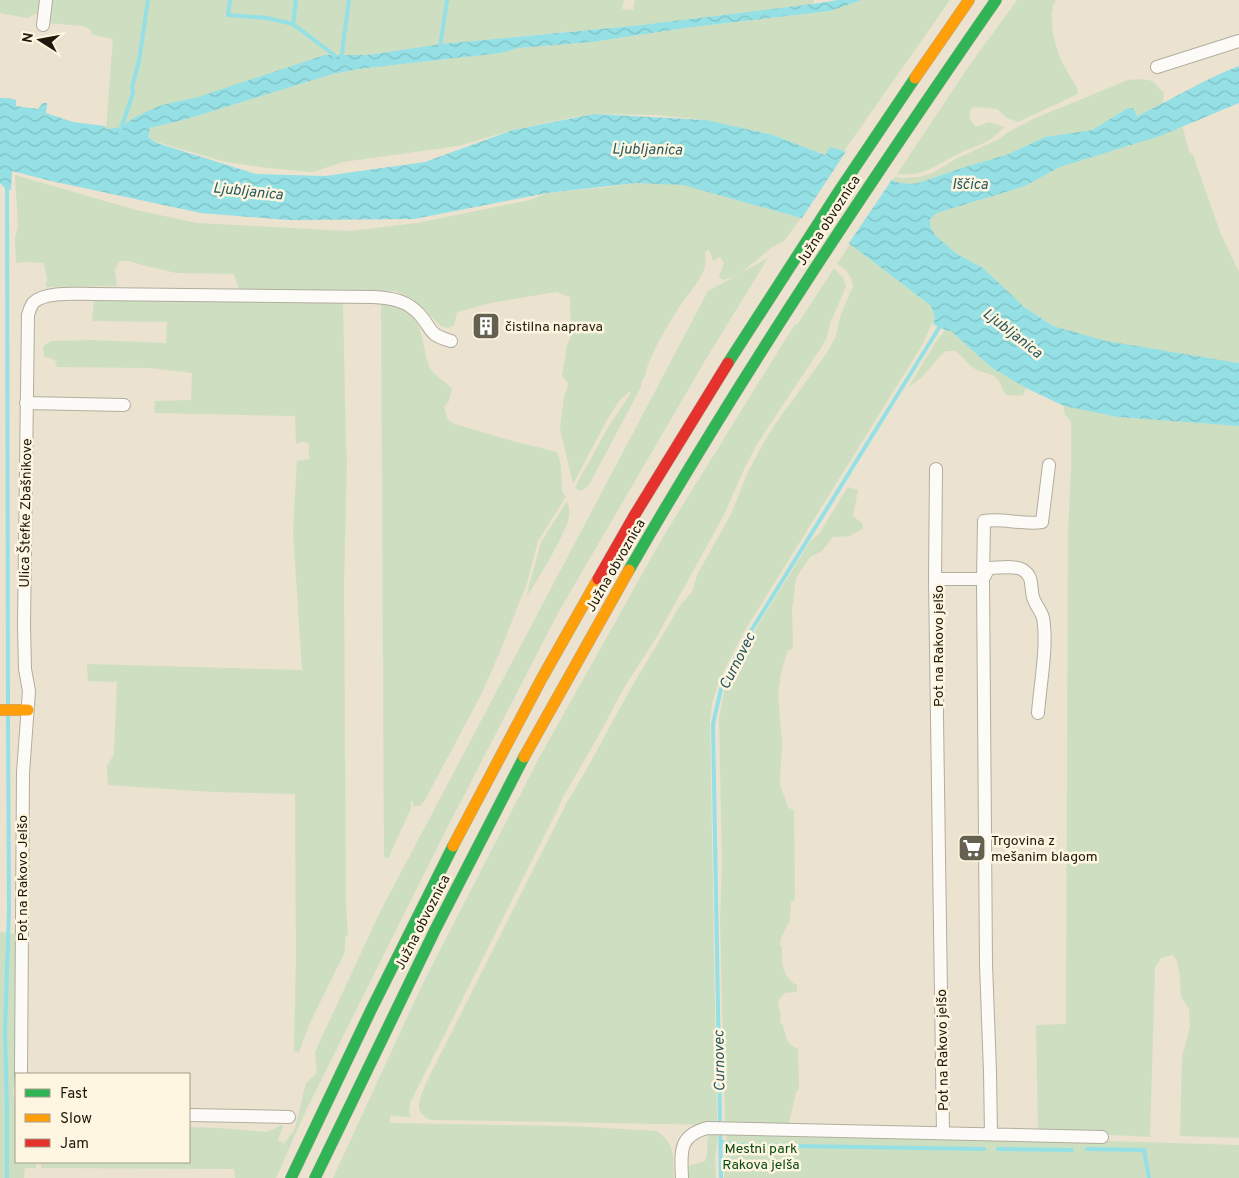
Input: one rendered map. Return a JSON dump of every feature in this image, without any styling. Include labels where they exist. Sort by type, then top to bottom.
[{"type":"main road","name":"Južna obvoznica","points":[[291,1178],[403,944],[455,841],[520,719],[633,519],[768,299],[924,64],[969,0]]},
{"type":"main road","name":"Južna obvoznica","points":[[316,1178],[422,956],[504,795],[654,528],[788,309],[879,170],[996,0]]},
{"type":"main road","points":[[5,710],[28,710]]},
{"type":"street","points":[[43,25],[46,0]]},
{"type":"street","points":[[1157,67],[1239,40]]},
{"type":"street","name":"Ulica Štefke Zbašnikove","points":[[28,710],[29,691],[25,669],[24,624],[26,403],[28,314],[33,303],[41,298],[52,295],[93,294],[394,298],[406,303],[420,315],[431,332],[440,338],[451,341]]},
{"type":"street","points":[[26,403],[124,405]]},
{"type":"street","points":[[991,1134],[986,964],[984,521],[1042,522],[1049,465]]},
{"type":"street","points":[[935,580],[936,469]]},
{"type":"street","points":[[983,579],[989,568],[1021,568],[1028,574],[1032,582],[1034,600],[1042,615],[1044,624],[1044,647],[1038,713]]},
{"type":"street","name":"Pot na Rakovo jelšo","points":[[944,1133],[935,580],[983,579]]},
{"type":"street","name":"Pot na Rakovo Jelšo","points":[[21,1073],[23,783],[28,710]]},
{"type":"street","points":[[190,1115],[290,1117]]},
{"type":"street","points":[[682,1178],[683,1150],[686,1139],[695,1132],[708,1128],[1102,1137]]},
{"type":"green space","points":[[0,0],[42,0],[40,12],[27,18],[0,13]]},
{"type":"green space","points":[[50,0],[624,0],[622,9],[633,10],[635,0],[814,0],[813,4],[809,5],[660,23],[441,44],[367,55],[325,55],[309,62],[135,117],[121,127],[106,129],[113,39],[93,35],[90,29],[82,26],[47,23]]},
{"type":"green space","points":[[862,0],[950,0],[844,151],[830,147],[825,155],[773,135],[706,120],[656,115],[594,114],[513,130],[458,146],[343,162],[313,172],[226,162],[157,142],[148,137],[150,128],[187,119],[333,74],[358,69],[501,53],[519,48],[592,42],[685,28],[830,11]]},
{"type":"green space","points":[[1017,0],[1056,0],[1052,13],[1054,37],[1062,61],[1077,88],[1078,94],[1018,122],[1007,118],[997,109],[973,107],[970,117],[976,127],[989,122],[1004,127],[988,141],[929,169],[915,174],[897,174],[969,66]]},
{"type":"green space","points":[[1128,80],[1153,81],[1164,93],[1163,104],[1137,116],[1128,108],[1092,130],[1045,137],[1006,155],[918,183],[910,184],[892,181],[895,177],[919,177],[933,173],[956,159],[1001,138],[1033,119]]},
{"type":"green space","points":[[1182,125],[1189,151],[1193,155],[1220,232],[1239,272],[1239,363],[1110,343],[1053,326],[1012,298],[983,268],[957,254],[935,235],[930,226],[930,219],[937,213],[1025,186],[1060,167],[1160,136]]},
{"type":"green space","points":[[15,175],[136,210],[197,223],[350,231],[417,223],[530,200],[547,193],[636,183],[683,185],[801,218],[784,241],[771,248],[741,273],[768,258],[706,359],[558,613],[442,838],[303,1117],[276,1178],[235,1178],[234,1169],[41,1168],[41,1163],[190,1163],[190,1127],[267,1132],[282,1125],[278,1140],[284,1144],[295,1128],[306,1083],[317,1073],[315,1052],[379,914],[708,291],[736,276],[723,280],[719,277],[724,263],[720,257],[713,261],[709,250],[705,252],[706,261],[700,278],[661,337],[649,362],[641,387],[589,485],[583,490],[578,490],[575,487],[609,426],[631,393],[629,392],[619,401],[608,418],[573,484],[560,429],[564,396],[568,383],[562,376],[567,346],[571,337],[570,297],[556,292],[491,303],[457,312],[454,325],[448,328],[441,326],[413,299],[395,291],[239,289],[234,274],[176,273],[129,261],[120,261],[115,270],[117,286],[48,287],[46,286],[47,279],[44,263],[16,263],[15,239],[18,226]]},
{"type":"green space","points":[[850,244],[931,306],[935,317],[921,347],[742,635],[720,679],[712,703],[710,720],[717,1125],[432,1120],[425,1117],[419,1109],[419,1104],[427,1081],[567,802],[681,604],[692,592],[697,575],[731,514],[748,472],[763,444],[828,351],[836,336],[841,314],[853,286],[846,270],[837,264]]},
{"type":"green space","points":[[834,268],[843,278],[846,286],[830,324],[826,340],[757,444],[724,515],[656,638],[625,686],[563,797],[410,1103],[409,1112],[411,1117],[390,1116],[390,1123],[570,1126],[657,1131],[668,1141],[670,1146],[673,1157],[674,1178],[333,1178],[423,983],[539,758],[663,537],[795,324],[797,325]]},
{"type":"green space","points":[[94,301],[343,302],[347,457],[344,587],[346,904],[348,934],[345,938],[345,952],[309,1025],[299,1052],[294,1051],[296,956],[295,794],[212,792],[108,785],[107,766],[114,754],[117,682],[88,681],[87,664],[302,670],[293,531],[297,461],[309,459],[309,443],[296,444],[295,416],[154,413],[155,401],[191,400],[192,373],[149,368],[57,367],[55,360],[44,356],[43,346],[51,341],[92,340],[166,343],[167,322],[92,321]]},
{"type":"green space","points":[[381,302],[398,304],[413,314],[420,330],[430,367],[435,374],[452,388],[449,401],[444,407],[448,420],[455,424],[505,439],[557,452],[561,465],[562,491],[566,497],[538,541],[527,583],[482,693],[425,800],[420,806],[413,806],[413,801],[411,801],[411,808],[388,859],[384,856]]},
{"type":"green space","points":[[945,330],[951,331],[992,368],[1026,388],[1023,395],[1008,395],[994,376],[975,369],[955,351],[946,351],[923,376],[908,388]]},
{"type":"green space","points":[[1064,406],[1118,417],[1239,426],[1239,1138],[1180,1136],[1182,1057],[1190,1027],[1189,1009],[1181,997],[1177,961],[1173,955],[1161,958],[1155,968],[1150,1137],[1038,1131],[1036,1025],[1066,1024],[1068,532],[1071,422],[1065,413]]},
{"type":"green space","points":[[848,487],[858,490],[853,516],[863,524],[862,529],[850,536],[833,537],[822,551],[810,557],[796,578],[792,609],[793,649],[788,650],[781,673],[778,695],[782,743],[780,784],[788,807],[794,811],[795,900],[791,902],[790,920],[781,938],[780,945],[782,947],[784,969],[792,982],[797,985],[797,992],[785,993],[778,1004],[781,1016],[780,1021],[788,1041],[793,1047],[798,1049],[799,1088],[796,1092],[789,1124],[725,1124],[720,920],[722,866],[719,718],[726,682],[749,640],[811,540],[819,534]]},
{"type":"green space","points":[[567,501],[569,513],[566,527],[536,583],[526,597],[541,542]]},
{"type":"green space","points":[[0,932],[17,934],[15,1082],[13,1091],[15,1104],[15,1163],[36,1163],[36,1168],[25,1168],[24,1178],[0,1178]]},
{"type":"green space","points":[[709,1132],[718,1133],[715,1160],[716,1178],[688,1178],[689,1166],[705,1161]]},
{"type":"green space","name":"Mestni park Rakova jelša","points":[[726,1134],[941,1136],[1239,1145],[1239,1178],[724,1178],[726,1156],[728,1156]]},
{"type":"water","points":[[838,0],[862,0],[830,11],[685,28],[592,42],[519,48],[501,53],[358,69],[333,74],[187,119],[150,128],[148,137],[157,143],[256,174],[325,176],[425,162],[513,130],[594,114],[706,120],[773,135],[825,155],[830,147],[844,151],[896,182],[910,184],[1006,155],[1045,137],[1092,130],[1128,108],[1133,108],[1137,116],[1213,77],[1239,66],[1239,103],[1160,136],[1060,167],[1025,186],[937,213],[930,219],[930,226],[935,235],[957,254],[983,268],[1023,306],[1053,326],[1106,341],[1239,363],[1239,426],[1118,417],[1064,406],[1026,388],[992,368],[951,331],[933,324],[935,317],[931,306],[850,244],[801,218],[683,185],[636,183],[547,193],[414,219],[288,220],[201,213],[12,171],[11,190],[7,190],[0,183],[0,98],[16,100],[16,106],[38,109],[43,103],[47,103],[46,113],[73,122],[105,126],[106,129],[121,127],[135,117],[162,105],[198,97],[325,55],[367,55],[441,44],[641,25]]},
{"type":"pier","points":[[847,150],[893,178],[847,246],[800,221]]},
{"type":"waterway","points":[[120,132],[133,93],[132,87],[139,61],[148,0]]},
{"type":"waterway","points":[[230,0],[228,15],[267,18],[293,24],[334,55],[335,60]]},
{"type":"waterway","points":[[293,24],[296,0]]},
{"type":"waterway","points":[[341,60],[349,0]]},
{"type":"waterway","points":[[440,47],[447,0]]},
{"type":"waterway","points":[[7,185],[8,706]]},
{"type":"waterway","name":"Curnovec","points":[[721,1178],[713,724],[721,689],[738,652],[942,323]]},
{"type":"waterway","points":[[7,1178],[5,1033],[9,909],[8,715]]},
{"type":"waterway","points":[[721,1142],[736,1145],[984,1149]]},
{"type":"waterway","points":[[998,1149],[1072,1150]]},
{"type":"waterway","points":[[1087,1149],[1144,1150],[1149,1178]]},
{"type":"traffic: fast","points":[[629,570],[716,424],[806,281],[996,0]]},
{"type":"traffic: fast","points":[[728,363],[839,191],[915,78]]},
{"type":"traffic: fast","points":[[315,1178],[435,930],[524,757]]},
{"type":"traffic: fast","points":[[291,1178],[371,1010],[453,846]]},
{"type":"traffic: slow","points":[[915,78],[969,0]]},
{"type":"traffic: slow","points":[[524,757],[629,570]]},
{"type":"traffic: slow","points":[[453,846],[542,678],[598,579]]},
{"type":"traffic: slow","points":[[0,710],[28,710]]},
{"type":"traffic: jam","points":[[598,579],[634,516],[728,363]]},
{"type":"place","name":"čistilna naprava","points":[[486,326]]},
{"type":"place","name":"Trgovina z mešanim blagom","points":[[972,848]]},
{"type":"water label","name":"Ljubljanica","points":[[647,149]]},
{"type":"water label","name":"Iščica","points":[[970,184]]},
{"type":"water label","name":"Ljubljanica","points":[[248,191]]},
{"type":"water label","name":"Ljubljanica","points":[[1013,333]]}]
